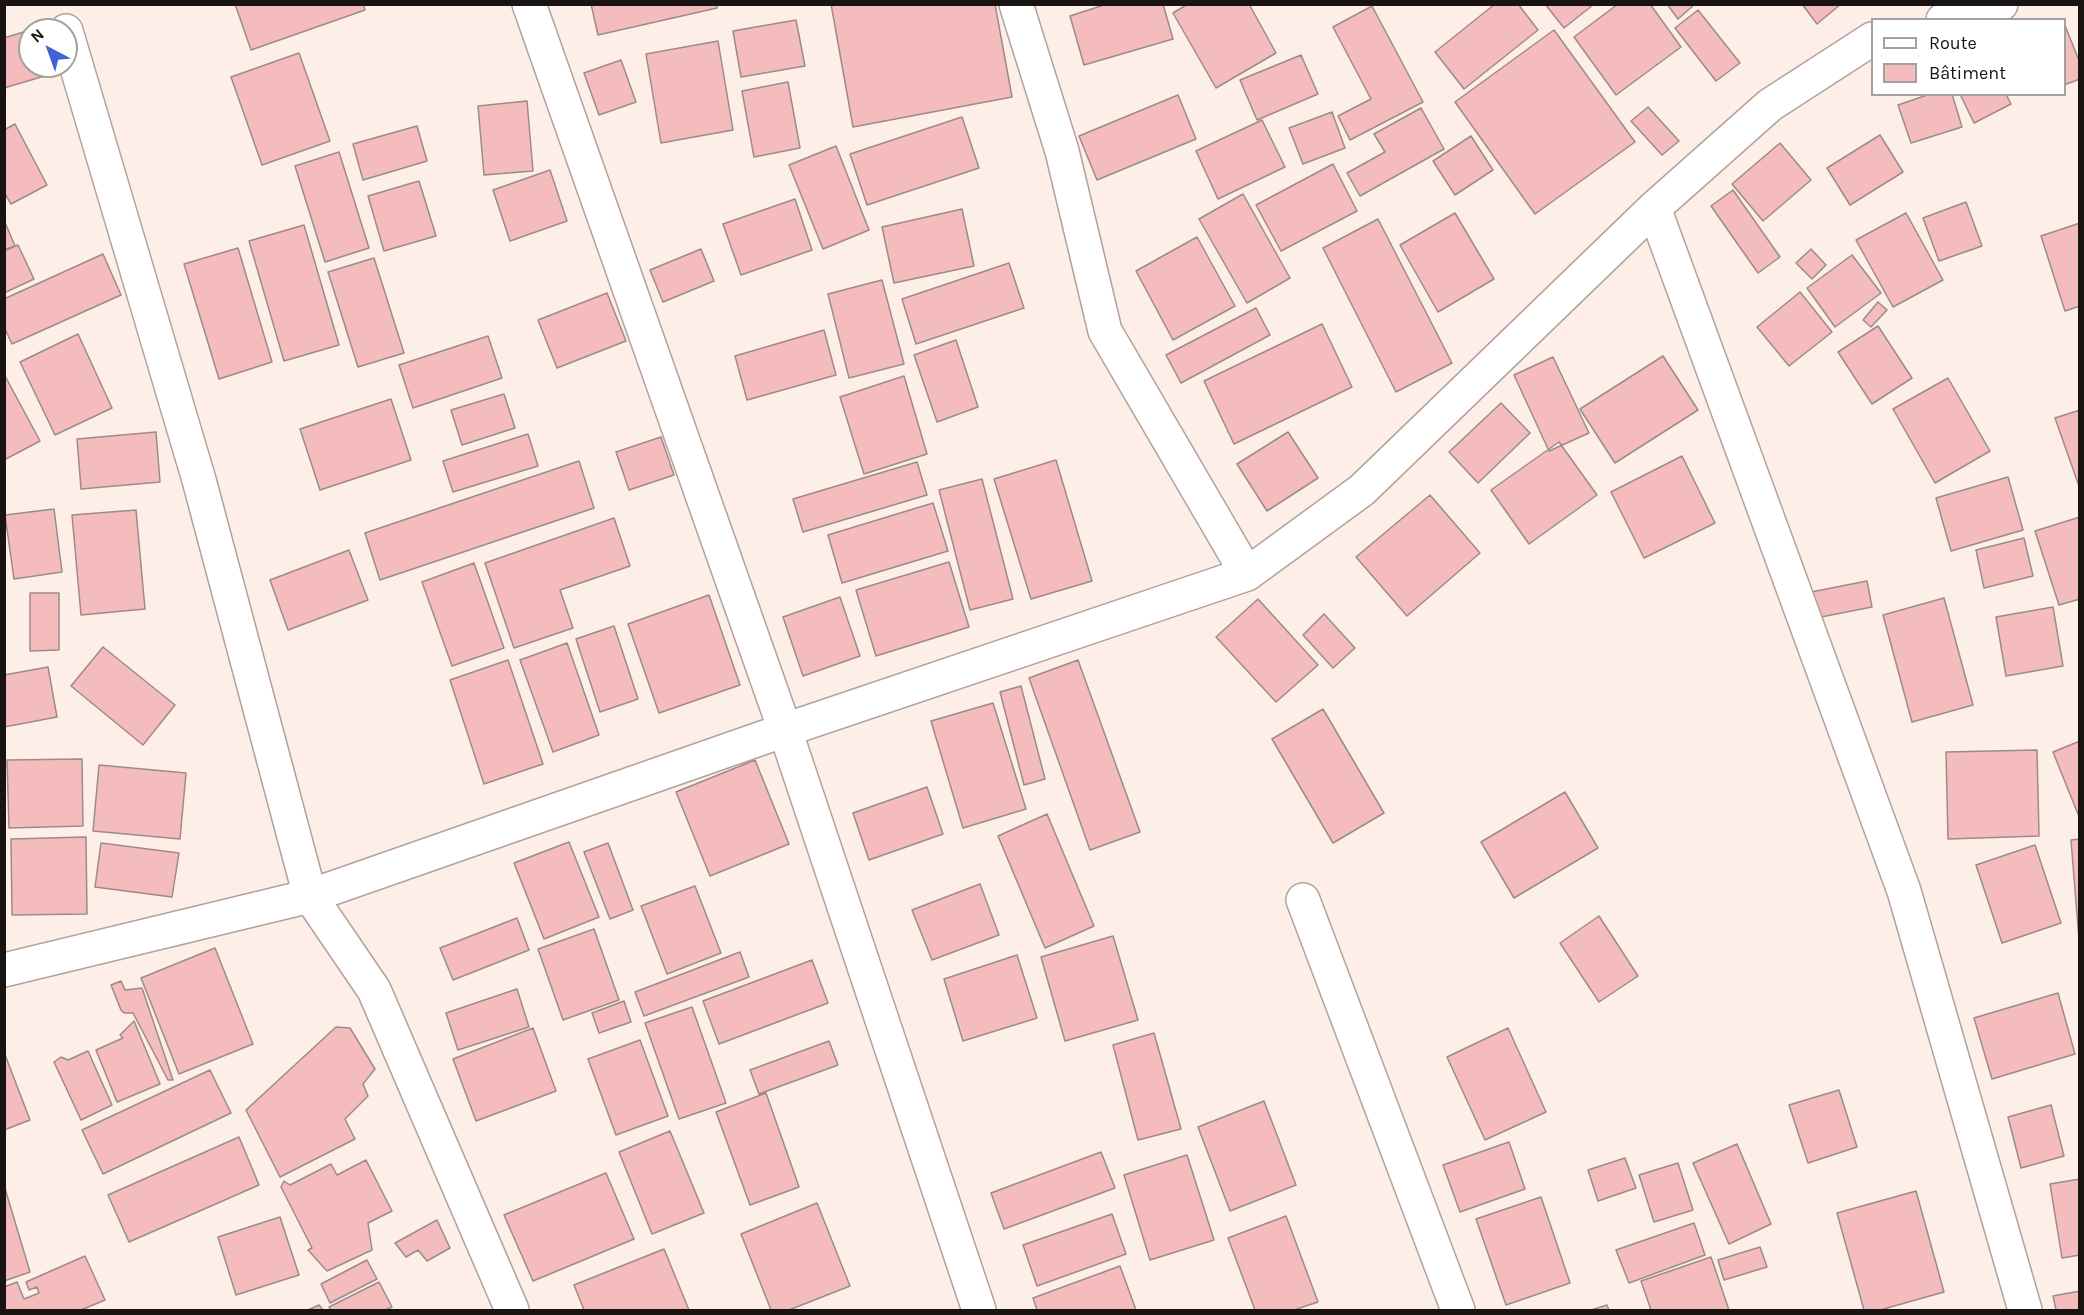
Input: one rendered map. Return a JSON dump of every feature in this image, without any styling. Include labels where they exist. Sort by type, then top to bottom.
[{"type":"street","points":[[529,4],[785,730],[979,1311]]},
{"type":"street","points":[[1016,4],[1062,151],[1105,331],[1247,574]]},
{"type":"street","points":[[1950,18],[2001,4]]},
{"type":"street","points":[[4,970],[310,896],[785,730],[1247,574],[1362,490],[1654,208],[1770,105],[1871,40]]},
{"type":"street","points":[[78,72],[199,480],[310,896],[374,990],[512,1311]]},
{"type":"street","points":[[1654,208],[1904,891],[2025,1311]]},
{"type":"street","points":[[1303,900],[1458,1311]]},
{"type":"building","points":[[235,4],[363,4],[365,10],[251,50]]},
{"type":"building","points":[[591,4],[717,4],[717,8],[598,35]]},
{"type":"building","points":[[831,4],[995,4],[1012,97],[853,127]]},
{"type":"building","points":[[1107,4],[1163,4],[1173,39],[1084,65],[1070,16]]},
{"type":"building","points":[[1188,4],[1249,4],[1276,53],[1216,88],[1173,13]]},
{"type":"building","points":[[1495,4],[1518,4],[1538,30],[1464,89],[1435,52]]},
{"type":"building","points":[[1545,4],[1592,4],[1593,5],[1564,28]]},
{"type":"building","points":[[1618,4],[1650,4],[1681,47],[1616,95],[1574,37]]},
{"type":"building","points":[[1667,4],[1695,4],[1678,19]]},
{"type":"building","points":[[1802,4],[1841,4],[1817,24]]},
{"type":"building","points":[[1372,6],[1423,102],[1350,140],[1338,116],[1371,99],[1333,27]]},
{"type":"building","points":[[1698,10],[1740,63],[1716,81],[1675,28]]},
{"type":"building","points":[[796,20],[805,66],[741,77],[733,31]]},
{"type":"building","points":[[2066,28],[2080,63],[2080,79],[2066,84]]},
{"type":"building","points":[[1554,30],[1635,142],[1535,214],[1455,102]]},
{"type":"building","points":[[18,34],[18,78],[38,78],[4,88],[4,38]]},
{"type":"building","points":[[718,41],[733,130],[661,143],[646,54]]},
{"type":"building","points":[[299,53],[330,141],[262,165],[231,77]]},
{"type":"building","points":[[1301,55],[1318,94],[1257,120],[1240,80]]},
{"type":"building","points":[[621,60],[636,102],[599,115],[584,73]]},
{"type":"building","points":[[788,82],[800,148],[754,157],[742,91]]},
{"type":"building","points":[[1178,95],[1196,139],[1097,180],[1079,136]]},
{"type":"building","points":[[1924,96],[1953,96],[1962,127],[1911,143],[1898,105]]},
{"type":"building","points":[[1961,96],[2007,96],[2011,104],[1974,123]]},
{"type":"building","points":[[527,101],[533,171],[484,175],[478,106]]},
{"type":"building","points":[[1648,107],[1679,141],[1662,155],[1631,121]]},
{"type":"building","points":[[1421,108],[1444,149],[1360,196],[1347,173],[1385,152],[1374,134]]},
{"type":"building","points":[[1332,112],[1345,148],[1303,164],[1289,128]]},
{"type":"building","points":[[962,117],[979,168],[867,205],[850,154]]},
{"type":"building","points":[[1262,120],[1285,167],[1218,199],[1196,151]]},
{"type":"building","points":[[15,124],[47,185],[11,204],[4,192],[4,130]]},
{"type":"building","points":[[417,126],[427,161],[363,180],[353,144]]},
{"type":"building","points":[[1880,135],[1903,172],[1850,205],[1827,168]]},
{"type":"building","points":[[1471,136],[1493,170],[1455,195],[1433,161]]},
{"type":"building","points":[[1780,143],[1811,180],[1763,221],[1732,184]]},
{"type":"building","points":[[836,146],[869,230],[823,249],[789,165]]},
{"type":"building","points":[[339,152],[369,248],[325,262],[295,166]]},
{"type":"building","points":[[1333,164],[1357,211],[1281,251],[1256,205]]},
{"type":"building","points":[[550,170],[567,221],[510,241],[493,190]]},
{"type":"building","points":[[419,181],[436,236],[384,251],[368,196]]},
{"type":"building","points":[[1733,190],[1780,257],[1758,273],[1711,206]]},
{"type":"building","points":[[1243,194],[1290,278],[1247,303],[1199,219]]},
{"type":"building","points":[[795,199],[812,250],[741,275],[723,224]]},
{"type":"building","points":[[1966,202],[1982,246],[1939,261],[1923,218]]},
{"type":"building","points":[[962,209],[974,266],[894,283],[882,227]]},
{"type":"building","points":[[1455,213],[1494,279],[1438,312],[1400,245]]},
{"type":"building","points":[[1906,213],[1943,280],[1893,307],[1856,240]]},
{"type":"building","points":[[1378,219],[1452,363],[1396,392],[1323,248]]},
{"type":"building","points":[[4,220],[15,246],[4,250]]},
{"type":"building","points":[[2080,223],[2080,306],[2065,311],[2041,236]]},
{"type":"building","points":[[304,225],[339,345],[284,361],[249,241]]},
{"type":"building","points":[[1197,237],[1235,306],[1173,340],[1136,271]]},
{"type":"building","points":[[18,245],[34,279],[4,293],[4,251]]},
{"type":"building","points":[[238,248],[272,362],[219,379],[184,264]]},
{"type":"building","points":[[701,249],[714,281],[663,302],[650,270]]},
{"type":"building","points":[[1811,249],[1826,265],[1812,279],[1796,263]]},
{"type":"building","points":[[103,254],[121,295],[12,344],[4,327],[4,299]]},
{"type":"building","points":[[1852,255],[1881,293],[1835,327],[1807,288]]},
{"type":"building","points":[[374,258],[404,353],[358,367],[328,272]]},
{"type":"building","points":[[1009,263],[1024,308],[916,344],[902,299]]},
{"type":"building","points":[[882,280],[904,364],[849,378],[828,294]]},
{"type":"building","points":[[1800,292],[1832,332],[1789,366],[1757,327]]},
{"type":"building","points":[[607,293],[626,341],[557,368],[538,320]]},
{"type":"building","points":[[1878,302],[1887,310],[1871,327],[1863,320]]},
{"type":"building","points":[[1256,308],[1270,335],[1181,383],[1166,355]]},
{"type":"building","points":[[1322,324],[1352,387],[1234,444],[1204,381]]},
{"type":"building","points":[[1878,326],[1912,378],[1872,404],[1838,352]]},
{"type":"building","points":[[824,330],[836,375],[747,400],[735,356]]},
{"type":"building","points":[[78,334],[112,408],[55,435],[20,362]]},
{"type":"building","points":[[488,336],[502,378],[413,408],[399,365]]},
{"type":"building","points":[[956,340],[978,407],[937,422],[914,355]]},
{"type":"building","points":[[1663,356],[1698,410],[1615,463],[1580,409]]},
{"type":"building","points":[[1553,357],[1589,433],[1549,451],[1514,375]]},
{"type":"building","points":[[4,374],[40,441],[4,460]]},
{"type":"building","points":[[904,376],[927,454],[864,474],[840,397]]},
{"type":"building","points":[[1948,378],[1990,451],[1935,483],[1893,409]]},
{"type":"building","points":[[504,394],[515,428],[462,445],[451,410]]},
{"type":"building","points":[[391,399],[411,460],[320,490],[300,429]]},
{"type":"building","points":[[1501,403],[1530,433],[1478,483],[1449,452]]},
{"type":"building","points":[[2080,410],[2080,489],[2055,418]]},
{"type":"building","points":[[156,432],[160,482],[81,489],[77,439]]},
{"type":"building","points":[[1288,432],[1318,478],[1267,511],[1237,464]]},
{"type":"building","points":[[528,434],[538,466],[453,492],[443,461]]},
{"type":"building","points":[[661,437],[674,475],[629,490],[616,452]]},
{"type":"building","points":[[1559,442],[1597,495],[1529,544],[1491,490]]},
{"type":"building","points":[[1682,456],[1715,523],[1644,558],[1611,492]]},
{"type":"building","points":[[1056,460],[1092,581],[1031,599],[994,479]]},
{"type":"building","points":[[579,461],[594,508],[380,580],[365,533]]},
{"type":"building","points":[[917,462],[927,495],[803,532],[793,499]]},
{"type":"building","points":[[2008,477],[2023,530],[1951,551],[1936,498]]},
{"type":"building","points":[[982,479],[1013,599],[970,610],[939,490]]},
{"type":"building","points":[[1430,495],[1480,553],[1407,616],[1356,557]]},
{"type":"building","points":[[933,503],[948,551],[842,583],[828,535]]},
{"type":"building","points":[[54,509],[62,572],[14,579],[5,515]]},
{"type":"building","points":[[136,510],[145,609],[81,615],[72,515]]},
{"type":"building","points":[[2080,517],[2080,599],[2059,605],[2035,531]]},
{"type":"building","points":[[614,518],[630,566],[560,590],[573,628],[514,648],[485,563]]},
{"type":"building","points":[[2024,538],[2033,576],[1984,588],[1976,550]]},
{"type":"building","points":[[349,550],[368,600],[288,630],[270,580]]},
{"type":"building","points":[[949,562],[969,627],[876,656],[856,590]]},
{"type":"building","points":[[474,563],[504,648],[452,666],[422,582]]},
{"type":"building","points":[[1867,581],[1872,607],[1816,618],[1811,592]]},
{"type":"building","points":[[30,593],[59,593],[59,650],[30,651]]},
{"type":"building","points":[[709,595],[740,685],[659,713],[628,624]]},
{"type":"building","points":[[840,597],[860,656],[803,676],[783,617]]},
{"type":"building","points":[[1944,598],[1973,705],[1912,722],[1883,615]]},
{"type":"building","points":[[1258,599],[1318,665],[1276,702],[1216,637]]},
{"type":"building","points":[[2053,607],[2063,666],[2006,676],[1996,617]]},
{"type":"building","points":[[1324,614],[1355,648],[1333,668],[1303,635]]},
{"type":"building","points":[[614,626],[638,699],[600,712],[576,639]]},
{"type":"building","points":[[567,643],[599,735],[553,752],[520,660]]},
{"type":"building","points":[[103,647],[175,705],[143,745],[71,686]]},
{"type":"building","points":[[508,660],[543,764],[484,784],[450,680]]},
{"type":"building","points":[[1078,660],[1140,832],[1090,850],[1029,678]]},
{"type":"building","points":[[48,667],[57,717],[4,727],[4,675]]},
{"type":"building","points":[[1021,686],[1045,779],[1024,785],[1000,692]]},
{"type":"building","points":[[993,703],[1026,809],[963,828],[931,721]]},
{"type":"building","points":[[1323,709],[1384,813],[1333,843],[1272,739]]},
{"type":"building","points":[[2080,741],[2080,819],[2053,752]]},
{"type":"building","points":[[2037,750],[2039,836],[1948,839],[1946,752]]},
{"type":"building","points":[[82,759],[83,826],[9,828],[7,760]]},
{"type":"building","points":[[755,760],[789,844],[710,876],[676,792]]},
{"type":"building","points":[[99,765],[186,773],[180,839],[93,831]]},
{"type":"building","points":[[927,787],[943,834],[869,860],[853,813]]},
{"type":"building","points":[[1565,792],[1598,848],[1514,898],[1481,842]]},
{"type":"building","points":[[1047,814],[1094,926],[1045,948],[998,836]]},
{"type":"building","points":[[86,837],[87,914],[12,915],[11,839]]},
{"type":"building","points":[[2080,839],[2080,940],[2079,940],[2071,840]]},
{"type":"building","points":[[569,842],[599,917],[544,939],[514,863]]},
{"type":"building","points":[[101,843],[179,853],[172,897],[95,887]]},
{"type":"building","points":[[608,843],[633,910],[610,919],[584,852]]},
{"type":"building","points":[[2035,845],[2061,923],[2002,943],[1976,865]]},
{"type":"building","points":[[980,884],[999,935],[932,960],[912,910]]},
{"type":"building","points":[[695,886],[721,953],[667,974],[641,906]]},
{"type":"building","points":[[1599,916],[1638,976],[1599,1002],[1560,943]]},
{"type":"building","points":[[517,918],[529,950],[453,980],[440,948]]},
{"type":"building","points":[[594,929],[619,1000],[563,1020],[538,949]]},
{"type":"building","points":[[1113,936],[1138,1020],[1065,1041],[1041,957]]},
{"type":"building","points":[[215,948],[253,1044],[179,1074],[141,978]]},
{"type":"building","points":[[740,952],[749,977],[644,1016],[635,992]]},
{"type":"building","points":[[1017,955],[1037,1018],[963,1041],[944,979]]},
{"type":"building","points":[[812,960],[828,1003],[719,1044],[703,1001]]},
{"type":"building","points":[[121,981],[125,990],[142,988],[173,1080],[168,1080],[133,1013],[124,1013],[121,1010],[111,985]]},
{"type":"building","points":[[517,989],[529,1027],[458,1050],[446,1013]]},
{"type":"building","points":[[2058,993],[2075,1054],[1992,1079],[1974,1018]]},
{"type":"building","points":[[624,1001],[631,1022],[599,1033],[592,1013]]},
{"type":"building","points":[[692,1007],[726,1103],[679,1119],[645,1023]]},
{"type":"building","points":[[134,1021],[160,1084],[117,1102],[96,1050],[123,1038],[120,1035]]},
{"type":"building","points":[[336,1027],[350,1028],[375,1069],[363,1084],[368,1096],[345,1119],[355,1139],[280,1177],[246,1110]]},
{"type":"building","points":[[533,1028],[556,1091],[476,1121],[453,1059]]},
{"type":"building","points":[[1508,1028],[1546,1112],[1485,1140],[1447,1057]]},
{"type":"building","points":[[1154,1033],[1181,1129],[1138,1140],[1113,1045]]},
{"type":"building","points":[[640,1040],[668,1116],[616,1135],[588,1059]]},
{"type":"building","points":[[829,1041],[838,1065],[759,1094],[750,1070]]},
{"type":"building","points":[[88,1051],[112,1105],[81,1120],[54,1062],[61,1057],[68,1060]]},
{"type":"building","points":[[4,1052],[30,1120],[4,1130]]},
{"type":"building","points":[[210,1070],[231,1113],[103,1174],[82,1130]]},
{"type":"building","points":[[1839,1090],[1857,1147],[1808,1163],[1789,1105]]},
{"type":"building","points":[[766,1093],[799,1187],[750,1205],[716,1112]]},
{"type":"building","points":[[1264,1101],[1296,1185],[1230,1211],[1198,1127]]},
{"type":"building","points":[[2051,1105],[2064,1156],[2021,1168],[2008,1117]]},
{"type":"building","points":[[670,1131],[704,1213],[652,1234],[619,1152]]},
{"type":"building","points":[[239,1137],[259,1185],[129,1242],[108,1195]]},
{"type":"building","points":[[1509,1142],[1525,1189],[1460,1212],[1443,1165]]},
{"type":"building","points":[[1737,1144],[1771,1224],[1729,1244],[1693,1163]]},
{"type":"building","points":[[1101,1152],[1115,1188],[1004,1229],[991,1193]]},
{"type":"building","points":[[1187,1155],[1214,1240],[1150,1260],[1124,1175]]},
{"type":"building","points":[[1625,1158],[1636,1188],[1598,1201],[1588,1170]]},
{"type":"building","points":[[366,1160],[392,1211],[368,1223],[372,1250],[327,1271],[308,1250],[312,1248],[281,1187],[284,1181],[290,1185],[331,1164],[337,1175]]},
{"type":"building","points":[[1678,1163],[1693,1210],[1654,1222],[1639,1175]]},
{"type":"building","points":[[606,1173],[634,1239],[533,1281],[504,1215]]},
{"type":"building","points":[[2080,1179],[2080,1255],[2062,1258],[2050,1184]]},
{"type":"building","points":[[4,1185],[30,1272],[4,1281]]},
{"type":"building","points":[[1916,1191],[1944,1292],[1880,1310],[1864,1310],[1837,1213]]},
{"type":"building","points":[[1541,1197],[1570,1283],[1506,1305],[1476,1219]]},
{"type":"building","points":[[817,1203],[850,1286],[789,1310],[771,1310],[741,1234]]},
{"type":"building","points":[[1112,1214],[1126,1254],[1037,1286],[1023,1245]]},
{"type":"building","points":[[1286,1216],[1318,1302],[1294,1310],[1255,1310],[1228,1238]]},
{"type":"building","points":[[280,1217],[299,1275],[236,1295],[218,1237]]},
{"type":"building","points":[[437,1220],[450,1248],[427,1261],[418,1250],[406,1257],[395,1243]]},
{"type":"building","points":[[1694,1223],[1705,1255],[1629,1283],[1616,1250]]},
{"type":"building","points":[[1760,1247],[1767,1267],[1724,1280],[1718,1260]]},
{"type":"building","points":[[664,1249],[689,1310],[584,1310],[574,1285]]},
{"type":"building","points":[[85,1256],[105,1300],[81,1310],[4,1310],[4,1287],[17,1282],[24,1299],[39,1293],[37,1287],[29,1290],[26,1282]]},
{"type":"building","points":[[1711,1257],[1729,1310],[1651,1310],[1641,1281]]},
{"type":"building","points":[[367,1260],[377,1279],[330,1303],[321,1284]]},
{"type":"building","points":[[1120,1266],[1136,1310],[1037,1310],[1033,1298]]},
{"type":"building","points":[[379,1282],[392,1307],[385,1310],[331,1310],[329,1307]]},
{"type":"building","points":[[2080,1291],[2080,1310],[2056,1310],[2053,1296]]},
{"type":"building","points":[[319,1305],[323,1310],[308,1310]]},
{"type":"building","points":[[1607,1305],[1609,1310],[1591,1310]]}]
